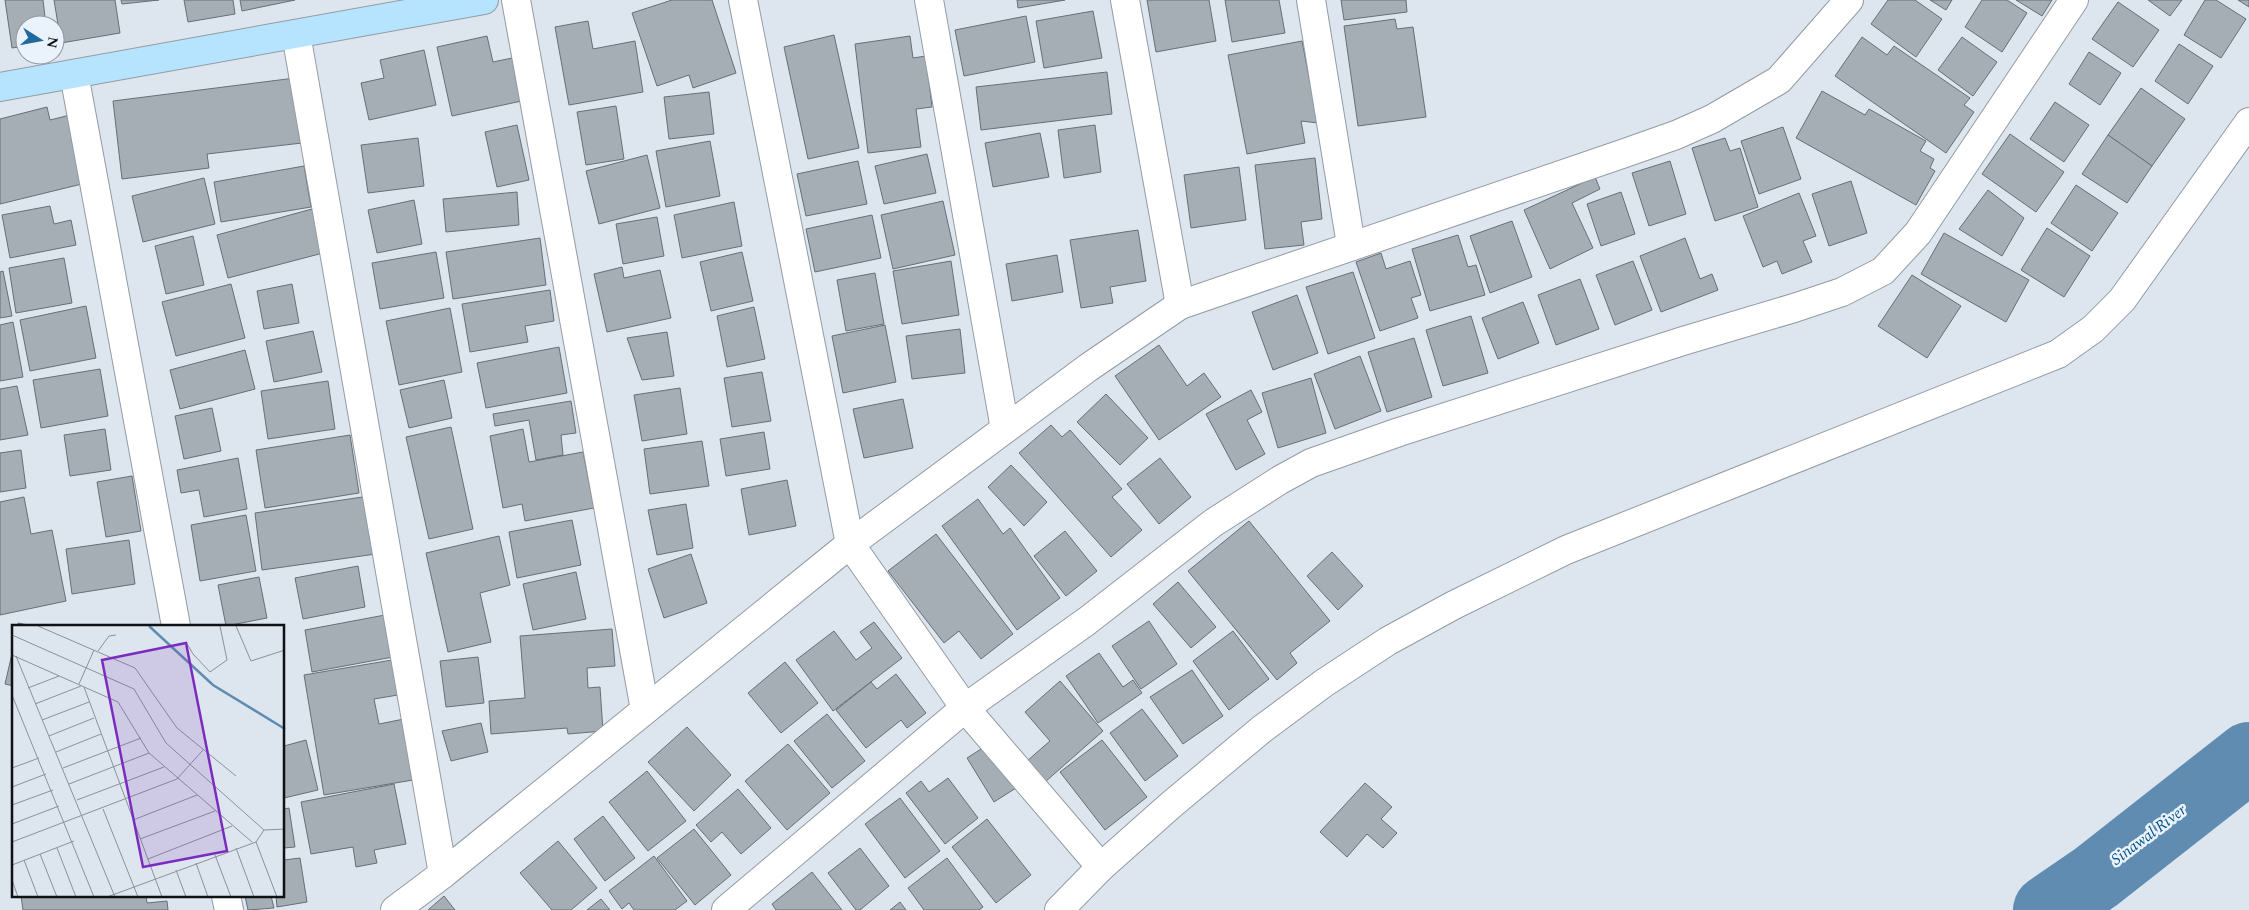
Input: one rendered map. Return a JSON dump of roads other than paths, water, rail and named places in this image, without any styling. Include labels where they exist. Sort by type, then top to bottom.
[{"type":"street","points":[[0,87],[484,0]]},
{"type":"street","points":[[516,0],[645,710]]},
{"type":"street","points":[[743,0],[850,544],[965,708],[1101,868]]},
{"type":"street","points":[[929,0],[1005,429]]},
{"type":"street","points":[[1125,0],[1180,305]]},
{"type":"street","points":[[1311,0],[1351,245]]},
{"type":"street","points":[[395,910],[443,874],[850,544],[1005,429],[1180,305],[1622,154],[1676,135],[1712,119],[1779,80],[1849,0]]},
{"type":"street","points":[[726,910],[965,708],[1087,621],[1212,523],[1255,494],[1311,463],[1497,400],[1842,292],[1883,272],[1918,233],[2074,0]]},
{"type":"street","points":[[296,34],[443,874]]},
{"type":"street","points":[[74,74],[176,625]]},
{"type":"street","points":[[1060,910],[1101,868],[1262,729],[1324,683],[1388,641],[1454,605],[1566,550],[2058,354],[2092,329],[2122,300],[2249,122]]},
{"type":"waterway","name":"Sinawal River","points":[[2048,910],[2096,877],[2249,757]]}]
